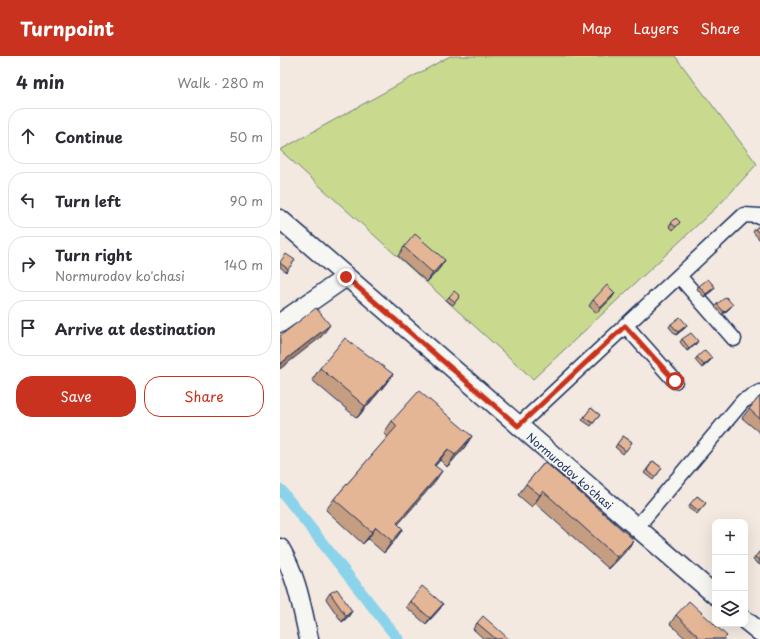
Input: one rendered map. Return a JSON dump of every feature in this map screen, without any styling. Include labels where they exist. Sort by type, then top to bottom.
[{"type":"main road","name":"Normurodov ko'chasi","points":[[280,219],[712,592]]},
{"type":"main road","points":[[280,323],[346,277]]},
{"type":"main road","points":[[280,548],[287,560],[298,591],[309,639]]},
{"type":"main road","points":[[748,622],[760,632]]},
{"type":"street","points":[[518,426],[744,215],[760,216]]},
{"type":"street","points":[[679,276],[734,339]]},
{"type":"street","points":[[625,326],[675,381]]},
{"type":"street","points":[[636,528],[743,401],[760,392]]},
{"type":"green space","points":[[450,56],[675,56],[757,164],[722,202],[533,379],[280,150]]},
{"type":"building","points":[[676,218],[680,222],[676,227],[671,223]]},
{"type":"building","points":[[760,225],[760,234],[755,229]]},
{"type":"building","points":[[415,234],[445,260],[433,273],[404,247]]},
{"type":"building","points":[[286,254],[295,260],[288,269],[280,263]]},
{"type":"building","points":[[708,279],[715,287],[706,294],[699,286]]},
{"type":"building","points":[[607,285],[615,293],[601,307],[593,300]]},
{"type":"building","points":[[454,291],[460,296],[455,302],[449,297]]},
{"type":"building","points":[[726,297],[733,305],[724,312],[717,304]]},
{"type":"building","points":[[316,308],[330,325],[280,364],[280,336]]},
{"type":"building","points":[[680,317],[687,325],[678,332],[671,324]]},
{"type":"building","points":[[691,333],[698,341],[689,348],[682,339]]},
{"type":"building","points":[[345,338],[393,374],[365,406],[320,368]]},
{"type":"building","points":[[705,350],[712,358],[704,365],[697,357]]},
{"type":"building","points":[[419,391],[472,436],[455,455],[448,449],[434,465],[442,471],[397,523],[403,529],[392,541],[376,527],[372,532],[334,499],[397,426],[392,421]]},
{"type":"building","points":[[760,396],[760,419],[749,409]]},
{"type":"building","points":[[591,408],[600,415],[593,423],[584,417]]},
{"type":"building","points":[[623,436],[632,442],[626,451],[617,444]]},
{"type":"building","points":[[653,461],[662,468],[655,477],[647,470]]},
{"type":"building","points":[[545,462],[634,540],[617,557],[543,491],[540,495],[526,484]]},
{"type":"building","points":[[697,496],[706,503],[699,511],[690,504]]},
{"type":"building","points":[[760,551],[760,561],[755,557]]},
{"type":"building","points":[[422,586],[443,604],[430,618],[410,601]]},
{"type":"building","points":[[337,589],[352,611],[346,616],[330,593]]},
{"type":"building","points":[[689,601],[712,622],[712,627],[717,627],[727,636],[724,639],[701,639],[676,615]]},
{"type":"building","points":[[483,616],[509,639],[496,639],[477,623]]},
{"type":"waterway","points":[[280,489],[398,639]]},
{"type":"route","points":[[346,277],[518,426],[625,326],[675,381]]}]
